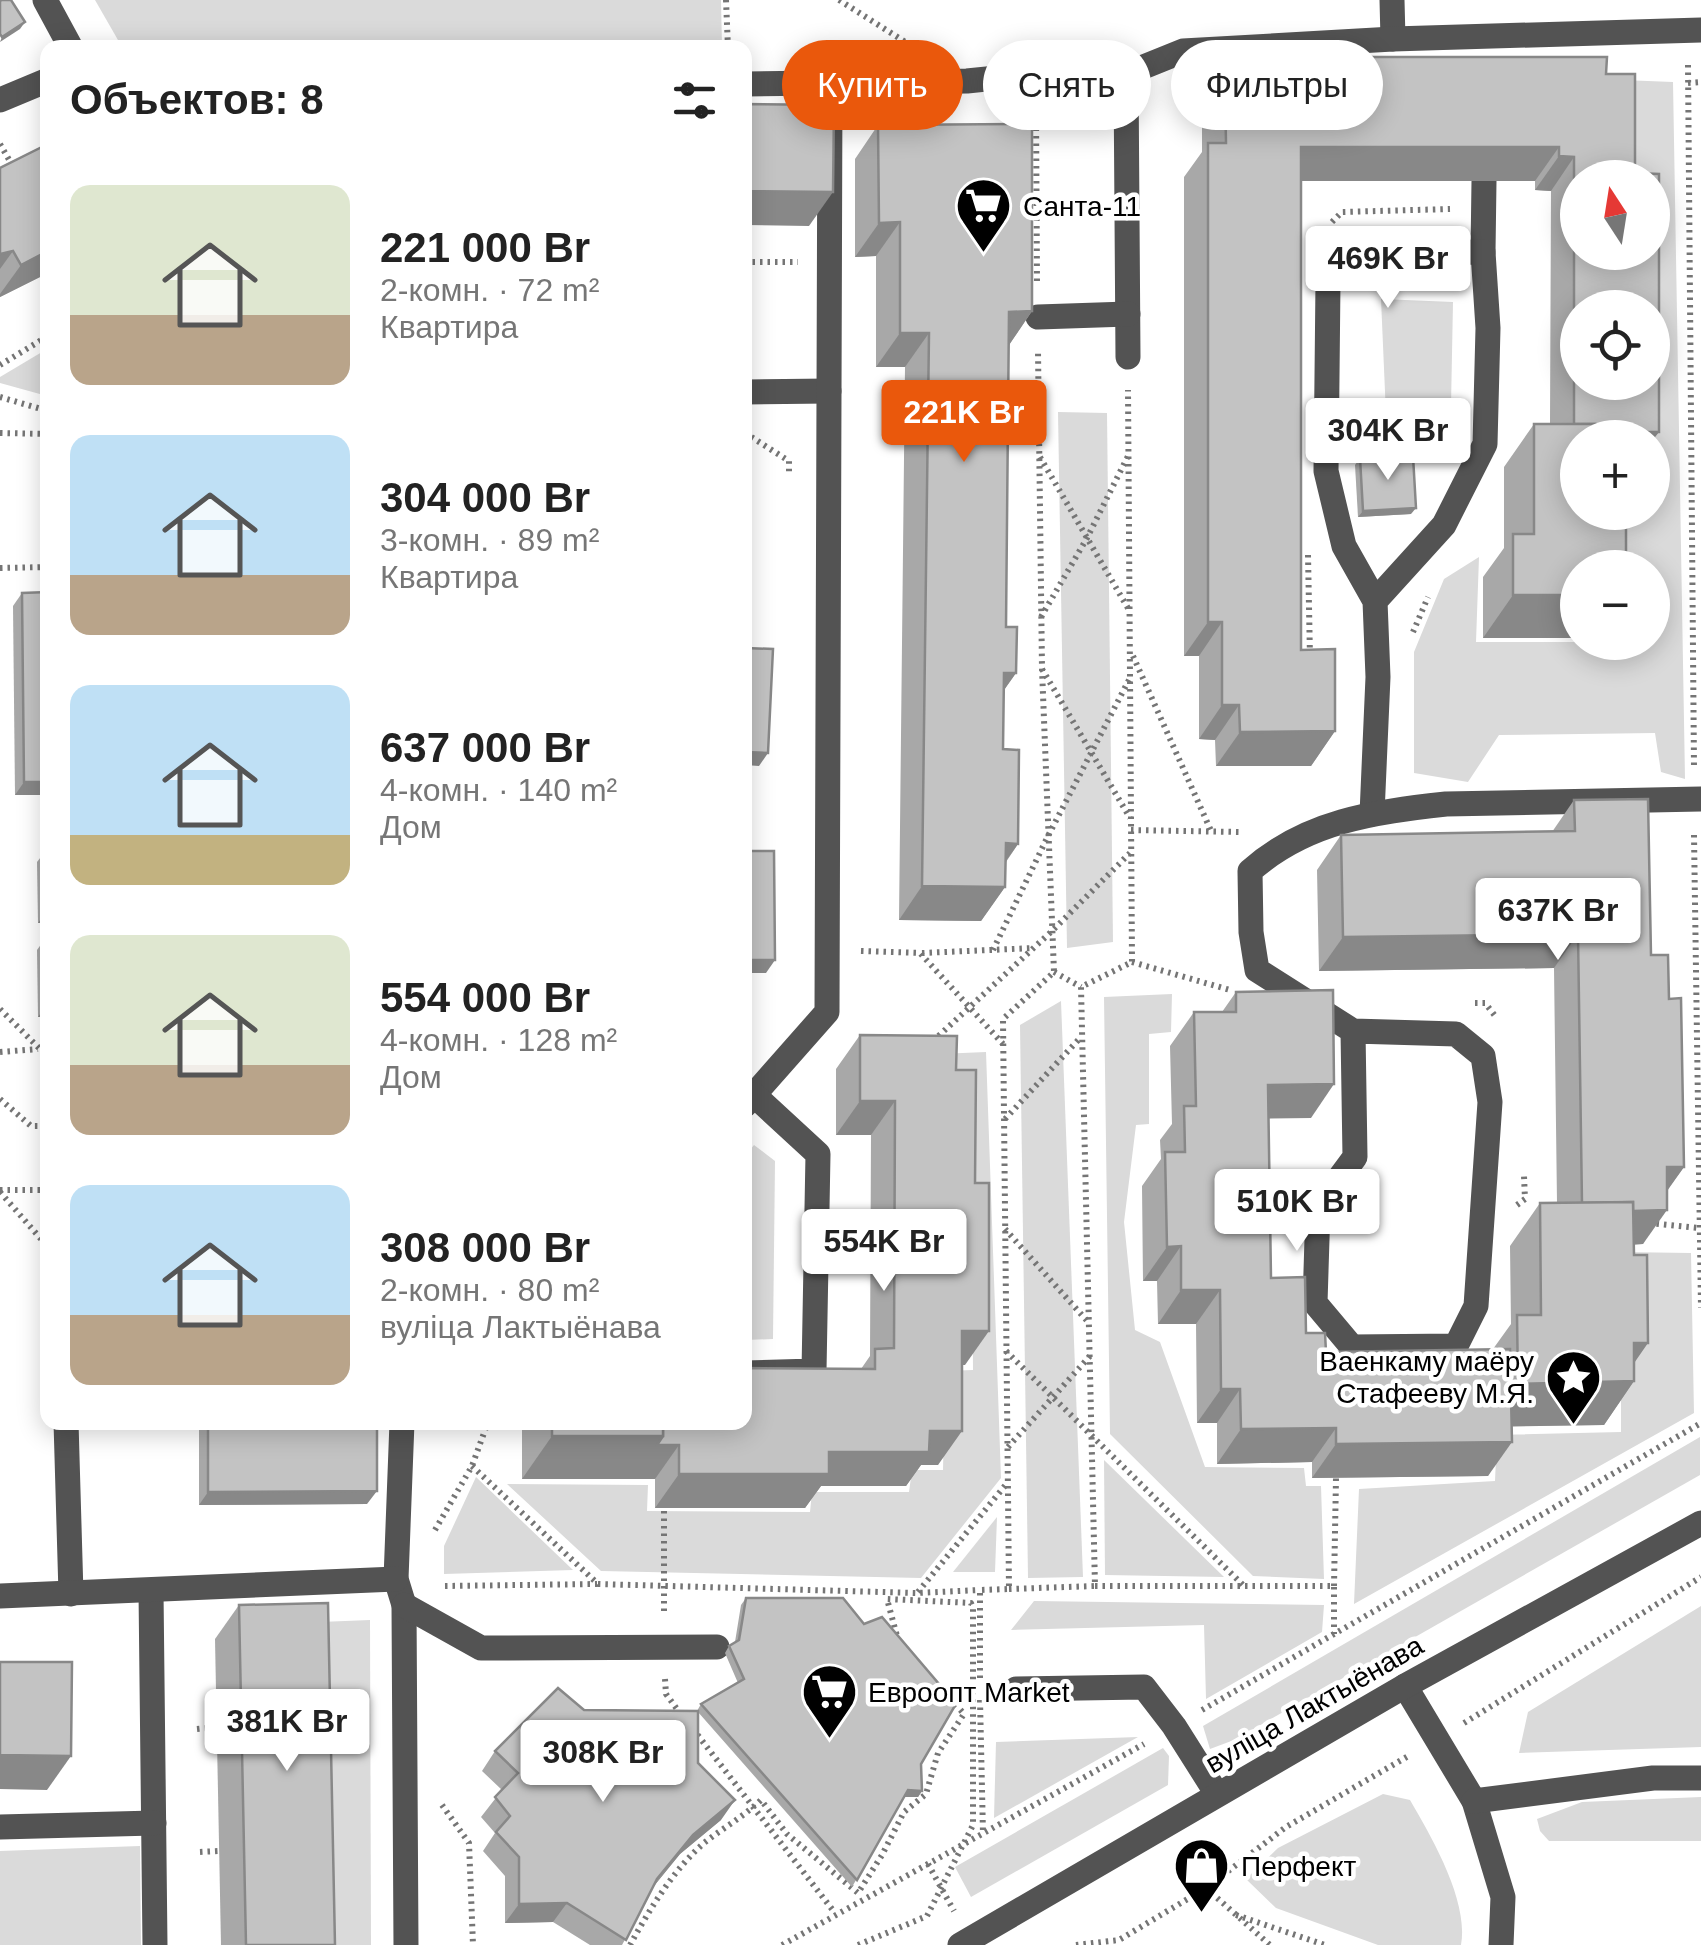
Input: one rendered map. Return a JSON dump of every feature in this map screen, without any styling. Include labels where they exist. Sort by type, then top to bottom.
[{"type":"street","points":[[45,0],[67,40]]},
{"type":"street","points":[[1392,0],[1393,39]]},
{"type":"street","points":[[1151,63],[1183,50],[1393,39],[1482,50],[1695,31]]},
{"type":"street","points":[[963,81],[983,79]]},
{"type":"street","points":[[0,100],[40,83]]},
{"type":"street","points":[[752,84],[782,84]]},
{"type":"street","points":[[752,1097],[827,1012],[830,130]]},
{"type":"street","points":[[1126,130],[1128,357]]},
{"type":"street","points":[[1375,601],[1444,525],[1485,444],[1488,328],[1484,181]]},
{"type":"street","points":[[1372,814],[1378,677],[1375,601],[1344,546],[1326,471],[1328,282],[1354,252],[1483,252]]},
{"type":"street","points":[[1038,317],[1128,314]]},
{"type":"street","points":[[752,392],[829,391]]},
{"type":"street","points":[[1354,1030],[1355,1157],[1318,1207],[1315,1303],[1352,1347],[1456,1346],[1476,1306],[1490,1102],[1483,1056],[1456,1034],[1354,1030],[1257,970],[1251,932],[1250,872],[1274,849],[1332,823],[1372,814],[1446,804],[1697,799]]},
{"type":"street","points":[[752,1102],[818,1154],[814,1371],[752,1373]]},
{"type":"street","points":[[66,1430],[72,1594]]},
{"type":"street","points":[[402,1430],[396,1579],[404,1606],[406,1945]]},
{"type":"street","name":"вуліца Лактыёнава","points":[[960,1945],[1405,1686],[1701,1524]]},
{"type":"street","points":[[0,1596],[396,1579]]},
{"type":"street","points":[[151,1591],[155,1945]]},
{"type":"street","points":[[404,1606],[481,1648],[717,1647]]},
{"type":"street","points":[[1405,1686],[1474,1800],[1503,1896],[1501,1945]]},
{"type":"street","points":[[1016,1689],[1144,1687],[1217,1794]]},
{"type":"street","points":[[1474,1800],[1652,1778],[1701,1778]]},
{"type":"street","points":[[0,1826],[154,1824]]},
{"type":"path","points":[[726,0],[728,40]]},
{"type":"path","points":[[840,0],[967,81]]},
{"type":"path","points":[[1695,31],[1688,82],[1701,1308]]},
{"type":"path","points":[[1688,82],[1701,82]]},
{"type":"path","points":[[1035,130],[1042,669],[1054,972]]},
{"type":"path","points":[[0,144],[21,179]]},
{"type":"path","points":[[1328,225],[1342,212],[1482,208]]},
{"type":"path","points":[[1022,239],[1036,239]]},
{"type":"path","points":[[752,262],[829,262]]},
{"type":"path","points":[[0,364],[40,341]]},
{"type":"path","points":[[0,396],[40,408]]},
{"type":"path","points":[[1128,396],[1132,962]]},
{"type":"path","points":[[0,433],[40,434]]},
{"type":"path","points":[[752,437],[789,461]]},
{"type":"path","points":[[1039,455],[1130,612]]},
{"type":"path","points":[[1041,617],[1129,455]]},
{"type":"path","points":[[1308,549],[1310,668]]},
{"type":"path","points":[[0,568],[40,567]]},
{"type":"path","points":[[1406,648],[1429,596]]},
{"type":"path","points":[[1130,650],[1212,833]]},
{"type":"path","points":[[1042,669],[1130,819]]},
{"type":"path","points":[[993,950],[1090,750],[1132,675]]},
{"type":"path","points":[[1131,830],[1265,831],[1274,849]]},
{"type":"path","points":[[932,1043],[1052,932],[1131,852]]},
{"type":"path","points":[[827,950],[920,953],[1034,948]]},
{"type":"path","points":[[920,953],[1003,1044]]},
{"type":"path","points":[[1081,987],[1132,962],[1245,994]]},
{"type":"path","points":[[1054,972],[1081,987]]},
{"type":"path","points":[[1009,1589],[1003,1019],[1054,972]]},
{"type":"path","points":[[1081,987],[1095,1586]]},
{"type":"path","points":[[1465,1003],[1484,1004],[1497,1018]]},
{"type":"path","points":[[0,1009],[40,1045]]},
{"type":"path","points":[[1004,1120],[1082,1036]]},
{"type":"path","points":[[0,1052],[40,1049]]},
{"type":"path","points":[[0,1098],[30,1126],[40,1126]]},
{"type":"path","points":[[1510,1212],[1524,1198],[1524,1161]]},
{"type":"path","points":[[0,1191],[40,1190]]},
{"type":"path","points":[[0,1191],[40,1238]]},
{"type":"path","points":[[1643,1222],[1698,1228]]},
{"type":"path","points":[[1005,1229],[1090,1324]]},
{"type":"path","points":[[1006,1351],[1244,1585]]},
{"type":"path","points":[[1008,1448],[1090,1356]]},
{"type":"path","points":[[782,1945],[1174,1726],[1701,1423]]},
{"type":"path","points":[[430,1537],[472,1466],[485,1430]]},
{"type":"path","points":[[472,1466],[598,1584]]},
{"type":"path","points":[[1334,1634],[1336,1478]]},
{"type":"path","points":[[917,1593],[1008,1482]]},
{"type":"path","points":[[664,1508],[666,1694],[835,1913]]},
{"type":"path","points":[[1076,1945],[1119,1940],[1206,1888],[1286,1826],[1439,1738],[1701,1577]]},
{"type":"path","points":[[434,1624],[432,1586],[598,1584],[917,1593],[1095,1586],[1334,1586]]},
{"type":"path","points":[[980,1590],[983,1834]]},
{"type":"path","points":[[858,1945],[927,1916],[973,1825],[974,1608],[970,1604],[887,1599],[894,1632],[906,1646]]},
{"type":"path","points":[[630,1945],[654,1902],[697,1851],[761,1800],[787,1834],[858,1893],[904,1812],[926,1794],[938,1754],[964,1714],[940,1687]]},
{"type":"path","points":[[196,1729],[216,1727]]},
{"type":"path","points":[[439,1802],[468,1843],[473,1945]]},
{"type":"path","points":[[200,1852],[219,1851]]},
{"type":"path","points":[[1206,1888],[1270,1945]]},
{"type":"path","points":[[1236,1914],[1325,1945]]},
{"type":"shaded area","points":[[95,0],[721,0],[722,40],[118,40]]},
{"type":"shaded area","points":[[1622,80],[1673,82],[1685,779],[1661,772],[1655,733],[1499,735],[1468,782],[1414,773],[1414,652],[1444,579],[1479,557],[1476,642],[1560,642],[1560,660],[1670,660],[1670,550],[1606,550],[1606,530],[1670,530],[1670,420],[1652,420],[1652,400],[1670,400],[1670,290],[1652,290],[1652,270],[1670,270],[1670,160],[1624,160]]},
{"type":"shaded area","points":[[1381,299],[1453,302],[1450,457],[1423,458],[1387,438]]},
{"type":"shaded area","points":[[40,353],[40,394],[0,383],[0,377]]},
{"type":"shaded area","points":[[1058,412],[1107,413],[1113,942],[1067,948]]},
{"type":"shaded area","points":[[1172,994],[1171,1032],[1149,1034],[1149,1124],[1136,1125],[1124,1222],[1135,1330],[1160,1342],[1205,1467],[1304,1468],[1306,1486],[1321,1486],[1324,1579],[1253,1576],[1110,1434],[1104,997]]},
{"type":"shaded area","points":[[1061,1001],[1083,1577],[1028,1578],[1020,1025]]},
{"type":"shaded area","points":[[986,1052],[1001,1478],[921,1578],[601,1571],[507,1484],[648,1485],[647,1511],[810,1512],[812,1492],[909,1492],[912,1470],[943,1470],[945,1371],[973,1370],[972,1207],[939,1054]]},
{"type":"shaded area","points":[[754,1145],[775,1161],[773,1339],[752,1340]]},
{"type":"shaded area","points":[[1621,1252],[1691,1253],[1694,1413],[1354,1604],[1359,1489],[1495,1481],[1497,1435],[1621,1432]]},
{"type":"shaded area","points":[[1700,1437],[1700,1475],[1234,1740],[1210,1749],[1203,1726]]},
{"type":"shaded area","points":[[1104,1460],[1224,1577],[1105,1575]]},
{"type":"shaded area","points":[[476,1477],[573,1570],[444,1574],[444,1546]]},
{"type":"shaded area","points":[[997,1517],[995,1572],[953,1572]]},
{"type":"shaded area","points":[[1034,1601],[1324,1605],[1322,1632],[1206,1699],[1204,1625],[1011,1630]]},
{"type":"shaded area","points":[[1701,1606],[1701,1747],[1519,1753],[1528,1712]]},
{"type":"shaded area","points":[[370,1620],[371,1945],[328,1945],[320,1622]]},
{"type":"shaded area","points":[[1138,1737],[994,1818],[996,1742]]},
{"type":"shaded area","points":[[1163,1748],[1169,1756],[1168,1785],[971,1897],[955,1867]]},
{"type":"shaded area","points":[[1383,1794],[1410,1800],[1428,1832],[1460,1909],[1461,1945],[1378,1945],[1276,1908],[1246,1879],[1278,1848]]},
{"type":"shaded area","points":[[1701,1797],[1701,1841],[1549,1841],[1540,1831],[1537,1819],[1582,1802]]},
{"type":"shaded area","points":[[140,1846],[141,1945],[0,1945],[0,1851]]},
{"type":"building","points":[[11,0],[25,22],[2,37],[0,1]]},
{"type":"building","points":[[1383,57],[1607,57],[1606,74],[1635,74],[1635,160],[1574,160],[1559,156],[1559,147],[1301,147],[1301,650],[1335,649],[1335,731],[1240,732],[1239,705],[1222,705],[1222,622],[1208,622],[1208,143],[1226,143],[1226,130],[1383,130]]},
{"type":"building","points":[[752,104],[782,104],[782,130],[834,130],[833,192],[752,191]]},
{"type":"building","points":[[963,124],[983,124],[983,130],[1032,130],[1032,311],[1009,312],[1006,627],[1017,627],[1016,673],[1004,673],[1003,749],[1019,750],[1018,844],[1006,843],[1005,887],[922,886],[929,333],[900,333],[900,222],[879,223],[878,130],[963,130]]},
{"type":"building","points":[[40,148],[40,255],[21,265],[13,251],[0,254],[0,168]]},
{"type":"building","points":[[1574,270],[1659,270],[1659,290],[1574,290]]},
{"type":"building","points":[[1574,400],[1659,400],[1659,420],[1574,420]]},
{"type":"building","points":[[1534,424],[1560,424],[1560,530],[1626,530],[1626,550],[1560,550],[1560,595],[1513,595],[1513,534],[1534,534]]},
{"type":"building","points":[[1413,456],[1416,508],[1363,511],[1360,458]]},
{"type":"building","points":[[40,592],[40,782],[24,782],[22,593]]},
{"type":"building","points":[[752,648],[773,649],[768,753],[752,752]]},
{"type":"building","points":[[1648,799],[1651,955],[1668,955],[1669,999],[1681,998],[1684,1167],[1667,1167],[1667,1210],[1633,1211],[1633,1202],[1582,1203],[1578,934],[1343,937],[1341,835],[1575,831],[1574,800]]},
{"type":"building","points":[[752,851],[774,851],[775,960],[752,960]]},
{"type":"building","points":[[1333,990],[1334,1084],[1268,1085],[1271,1278],[1305,1277],[1306,1333],[1325,1333],[1326,1352],[1510,1349],[1512,1442],[1336,1444],[1336,1428],[1241,1429],[1240,1389],[1221,1389],[1220,1290],[1181,1290],[1181,1246],[1167,1247],[1165,1152],[1185,1152],[1184,1106],[1196,1106],[1194,1012],[1236,1012],[1236,992]]},
{"type":"building","points":[[860,1035],[957,1036],[956,1070],[976,1070],[975,1183],[989,1183],[989,1331],[962,1331],[962,1431],[930,1431],[929,1452],[829,1452],[829,1474],[679,1474],[679,1445],[657,1445],[663,1430],[752,1430],[752,1368],[875,1369],[875,1349],[894,1348],[895,1101],[860,1101]]},
{"type":"building","points":[[1633,1202],[1634,1255],[1647,1255],[1648,1343],[1634,1343],[1634,1381],[1518,1384],[1517,1315],[1541,1315],[1540,1203]]},
{"type":"building","points":[[208,1430],[377,1430],[377,1491],[208,1492]]},
{"type":"building","points":[[552,1430],[663,1430],[663,1436],[552,1436]]},
{"type":"building","name":"Евроопт Market","points":[[746,1598],[843,1598],[864,1624],[882,1617],[956,1704],[921,1764],[922,1791],[908,1790],[857,1880],[701,1704],[744,1679],[729,1646],[739,1640]]},
{"type":"building","points":[[328,1603],[335,1945],[246,1945],[239,1605]]},
{"type":"building","points":[[0,1662],[72,1662],[71,1756],[0,1755]]},
{"type":"building","points":[[558,1688],[584,1710],[698,1711],[698,1763],[735,1800],[693,1835],[657,1879],[626,1940],[567,1903],[519,1904],[519,1857],[496,1832],[510,1816],[495,1797],[518,1773],[495,1751]]},
{"type":"place","name":"Санта-11","points":[[984,255]]},
{"type":"place","name":"Ваенкаму маёру Стафееву М.Я.","points":[[1573,1426]]},
{"type":"place","name":"Евроопт Market","points":[[829,1741]]},
{"type":"place","name":"Перфект","points":[[1202,1915]]}]
